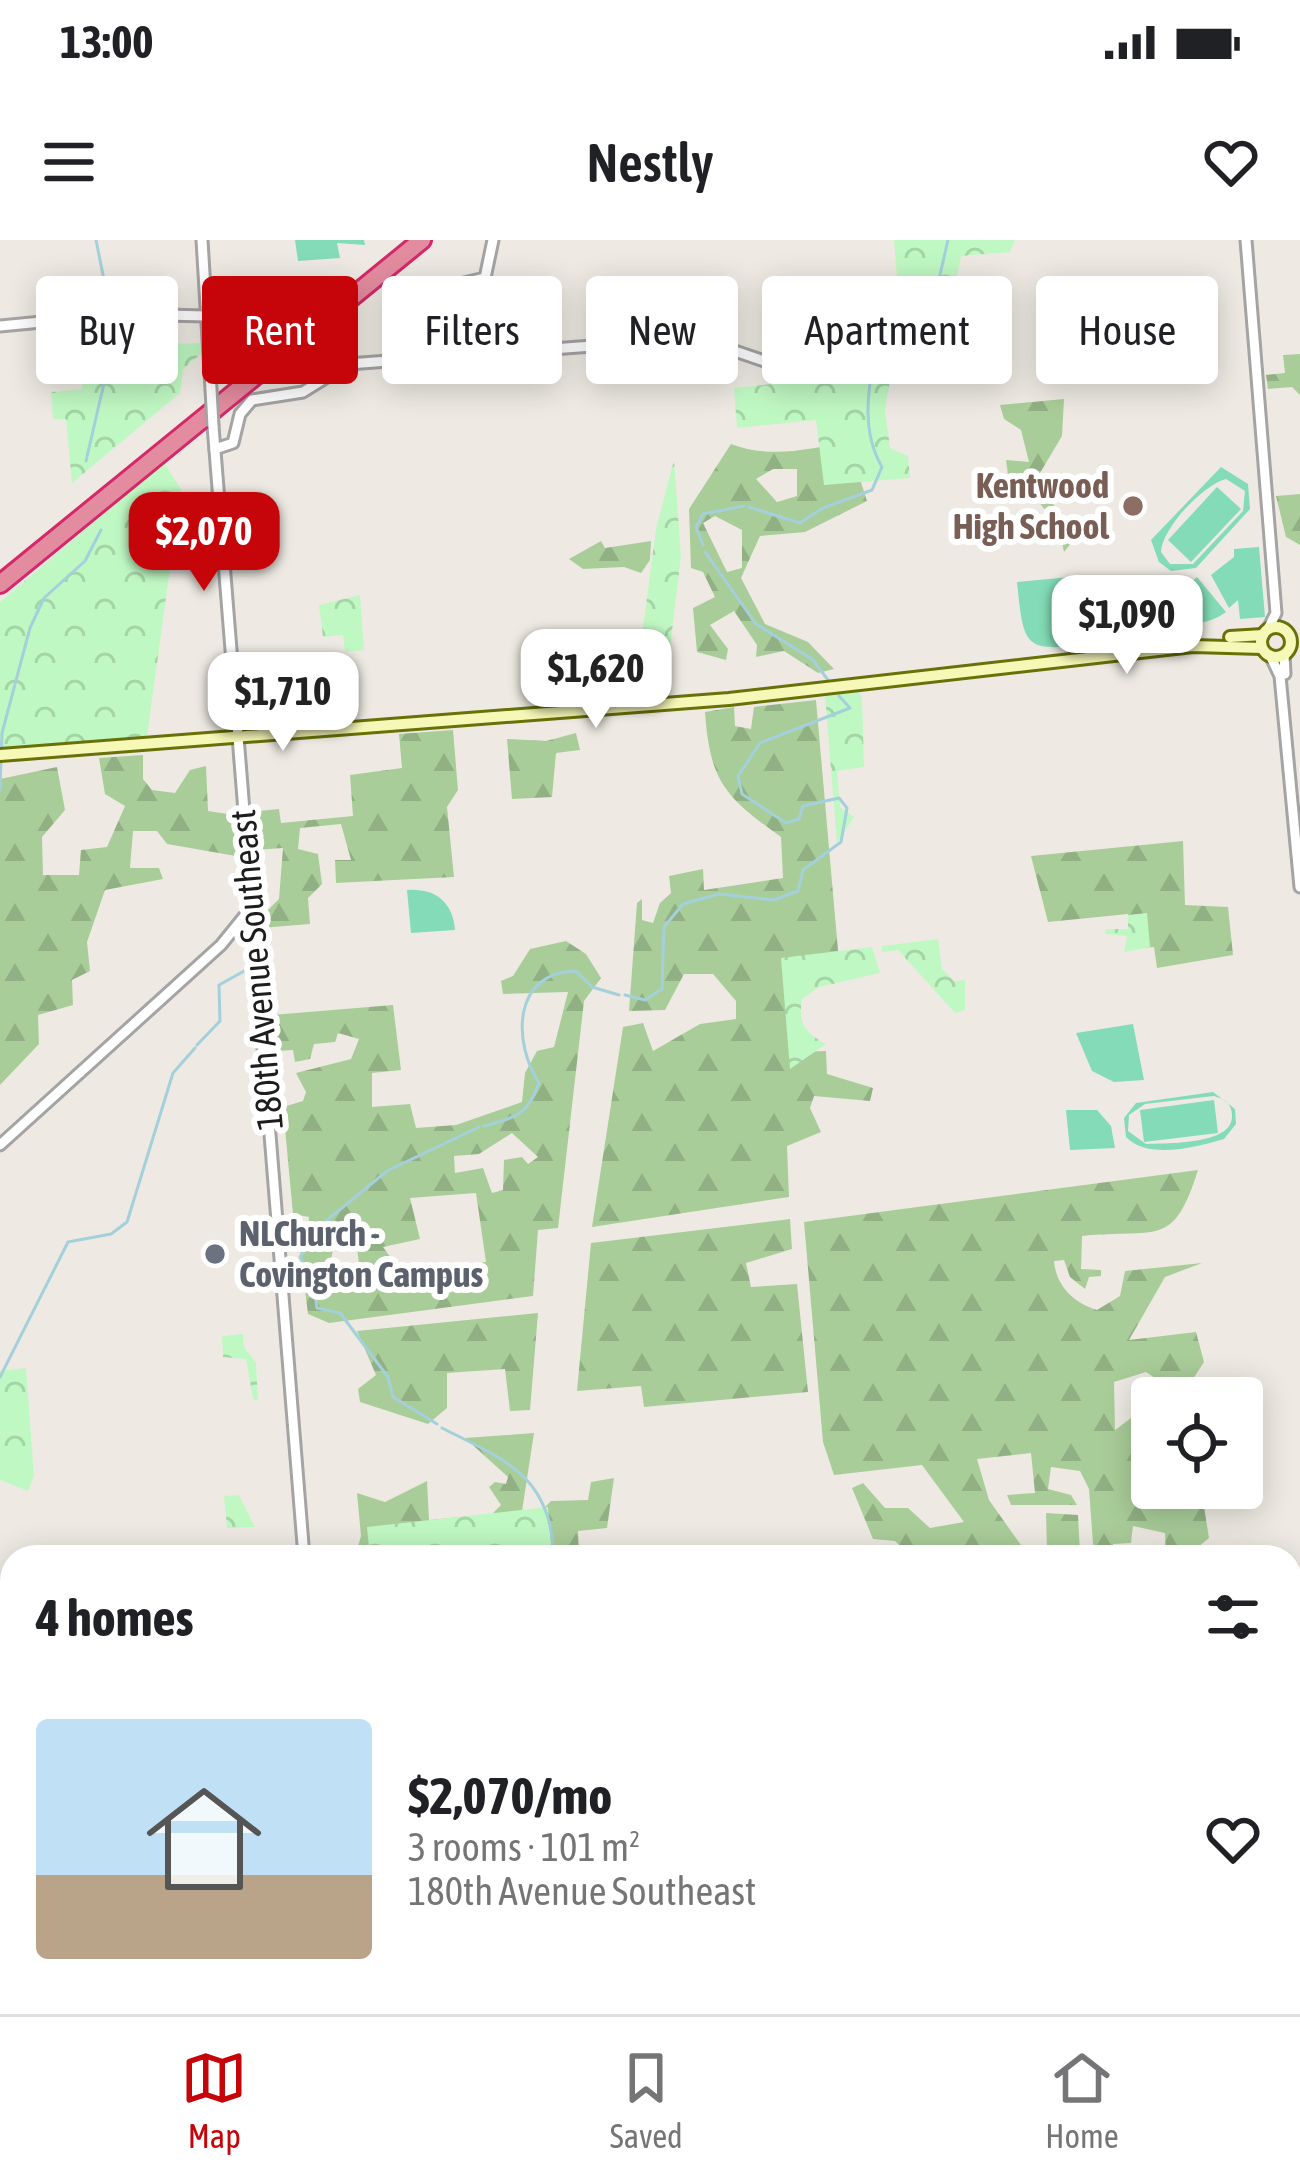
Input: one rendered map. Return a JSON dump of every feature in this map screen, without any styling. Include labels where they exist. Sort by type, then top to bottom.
[{"type":"highway","points":[[101,497],[404,240]]},
{"type":"highway","points":[[0,573],[422,240]]},
{"type":"highway","points":[[0,584],[82,511]]},
{"type":"main road","points":[[1266,642],[1291,640]]},
{"type":"main road","points":[[0,755],[729,699],[1173,645],[1291,640]]},
{"type":"street","name":"180th Avenue Southeast","points":[[202,240],[204,276]]},
{"type":"street","points":[[485,276],[494,240]]},
{"type":"street","points":[[1243,240],[1276,613],[1266,642],[1280,676],[1300,887]]},
{"type":"street","points":[[0,326],[124,314],[202,316]]},
{"type":"street","points":[[562,347],[660,340],[732,350],[762,360]]},
{"type":"street","points":[[215,449],[233,442],[240,414],[252,400],[303,392],[338,366],[382,362]]},
{"type":"street","name":"180th Avenue Southeast","points":[[211,384],[303,1545]]},
{"type":"street","points":[[1264,466],[1291,640],[1288,740]]},
{"type":"street","points":[[0,1144],[235,930],[251,908]]},
{"type":"street","points":[[235,930],[253,924]]},
{"type":"green space","points":[[295,240],[364,240],[365,245],[337,243],[340,258],[298,261]]},
{"type":"green space","points":[[894,240],[1015,240],[1010,252],[961,256],[957,276],[897,276]]},
{"type":"green space","points":[[201,343],[202,353],[183,369],[180,393],[72,483],[66,419],[53,419],[51,392],[82,389],[82,384],[178,384],[178,344]]},
{"type":"green space","points":[[1300,354],[1300,395],[1292,387],[1268,389],[1266,375],[1285,373],[1283,355]]},
{"type":"green space","points":[[889,384],[885,409],[890,448],[908,456],[910,478],[824,485],[816,420],[737,428],[734,388]]},
{"type":"green space","points":[[1064,399],[1062,436],[1040,473],[1042,490],[1068,523],[1072,542],[1064,552],[1059,529],[1033,494],[1011,497],[1006,460],[1029,462],[1021,430],[1004,419],[1000,405]]},
{"type":"green space","points":[[848,442],[867,501],[805,532],[760,536],[741,578],[765,624],[808,642],[834,669],[818,673],[784,651],[756,657],[757,645],[734,611],[710,625],[728,649],[726,660],[697,652],[693,608],[715,597],[703,572],[691,568],[689,509],[731,444],[775,452]],"holes":[[[773,469],[797,469],[797,496],[777,502],[756,479]],[[715,516],[742,530],[742,568],[727,572],[703,523]]]},
{"type":"green space","points":[[674,460],[681,556],[668,665],[658,659],[638,666],[656,529]]},
{"type":"green space","points":[[164,463],[181,489],[147,736],[0,750],[0,602]]},
{"type":"green space","points":[[1221,467],[1248,484],[1250,509],[1196,568],[1171,571],[1159,562],[1151,540]],"holes":[[[1226,479],[1245,491],[1243,511],[1193,564],[1170,564],[1161,552],[1163,542],[1196,498]]]},
{"type":"green space","points":[[1217,487],[1241,509],[1191,562],[1168,540]]},
{"type":"green space","points":[[1300,494],[1300,545],[1286,537],[1276,496]]},
{"type":"green space","points":[[601,541],[605,548],[651,541],[650,560],[641,573],[624,567],[583,569],[569,559]]},
{"type":"green space","points":[[1259,547],[1265,617],[1240,619],[1238,600],[1229,608],[1211,575],[1234,557],[1234,549]]},
{"type":"green space","points":[[1081,576],[1088,581],[1091,644],[1052,647],[1032,641],[1022,621],[1017,582]]},
{"type":"green space","points":[[1197,577],[1226,612],[1193,623],[1163,607]]},
{"type":"green space","points":[[360,595],[364,650],[345,652],[343,635],[323,637],[319,605]]},
{"type":"green space","points":[[668,671],[664,695],[634,697],[636,674],[660,678]]},
{"type":"green space","points":[[858,692],[864,767],[837,771],[840,807],[854,817],[837,843],[825,696]]},
{"type":"green space","points":[[816,700],[840,973],[797,988],[800,1052],[826,1051],[827,1074],[873,1088],[870,1101],[814,1096],[810,1108],[821,1132],[787,1146],[789,1197],[592,1227],[623,1027],[643,1023],[653,1051],[700,1024],[736,1019],[736,1001],[713,974],[684,974],[665,1010],[629,1011],[637,903],[642,899],[642,920],[653,923],[660,903],[671,893],[669,876],[703,869],[704,890],[783,878],[781,837],[724,786],[711,755],[705,712],[734,707],[735,726],[751,729],[754,707]]},
{"type":"green space","points":[[453,730],[458,790],[447,807],[454,877],[336,883],[335,860],[351,860],[341,824],[300,828],[298,849],[318,854],[322,884],[308,898],[310,924],[261,928],[260,918],[279,899],[283,848],[253,850],[249,812],[279,809],[281,823],[353,816],[350,775],[402,768],[399,734]]},
{"type":"green space","points":[[576,733],[580,750],[556,753],[552,797],[512,799],[507,739],[546,741]]},
{"type":"green space","points":[[143,755],[143,779],[152,790],[175,793],[190,770],[206,766],[208,811],[234,815],[236,856],[167,844],[157,831],[133,831],[130,868],[159,868],[163,879],[105,890],[87,942],[90,971],[72,980],[73,1005],[38,1015],[39,1044],[0,1085],[0,779],[57,767],[65,810],[42,837],[43,875],[79,875],[81,850],[107,847],[125,806],[105,794],[99,758]]},
{"type":"green space","points":[[1183,841],[1185,905],[1228,907],[1233,955],[1157,968],[1154,947],[1132,949],[1128,914],[1048,922],[1031,856]]},
{"type":"green space","points":[[407,890],[426,891],[441,899],[451,912],[455,930],[411,933]]},
{"type":"green space","points":[[1147,913],[1150,947],[1124,952],[1127,936],[1105,934],[1106,929],[1128,929],[1128,915]]},
{"type":"green space","points":[[938,939],[942,969],[954,981],[965,980],[965,1010],[955,1013],[898,950],[882,952],[882,946]]},
{"type":"green space","points":[[566,941],[586,954],[601,978],[584,1001],[558,1228],[538,1230],[533,1296],[329,1323],[308,1314],[300,1249],[306,1243],[309,1217],[293,1214],[283,1107],[303,1101],[306,1092],[296,1073],[351,1059],[359,1039],[338,1033],[335,1042],[314,1044],[310,1059],[295,1062],[293,1050],[276,1051],[272,1015],[393,1005],[401,1070],[372,1073],[372,1107],[410,1104],[416,1128],[456,1125],[522,1102],[525,1073],[537,1051],[554,1047],[568,992],[503,994],[501,981],[513,976],[530,949]],"holes":[[[512,1133],[538,1157],[528,1164],[522,1157],[504,1160],[503,1190],[492,1193],[483,1168],[455,1173],[454,1156],[479,1154]],[[476,1193],[486,1262],[400,1270],[383,1247],[420,1239],[410,1198]],[[337,1226],[355,1227],[359,1265],[350,1285],[327,1284]]]},
{"type":"green space","points":[[872,947],[880,973],[819,987],[802,999],[804,1026],[826,1044],[790,1069],[781,958]]},
{"type":"green space","points":[[1133,1024],[1144,1080],[1114,1082],[1092,1071],[1076,1033]]},
{"type":"green space","points":[[1213,1092],[1223,1099],[1145,1104],[1129,1115],[1128,1131],[1146,1144],[1197,1140],[1222,1132],[1232,1116],[1228,1103],[1235,1109],[1236,1124],[1224,1139],[1213,1142],[1173,1150],[1146,1148],[1126,1137],[1124,1118],[1136,1103]]},
{"type":"green space","points":[[1214,1100],[1218,1133],[1144,1142],[1140,1110]]},
{"type":"green space","points":[[1066,1110],[1097,1110],[1111,1126],[1115,1148],[1070,1150]]},
{"type":"green space","points":[[1198,1170],[1180,1213],[1170,1224],[1145,1233],[1082,1236],[1081,1269],[1101,1270],[1101,1276],[1089,1277],[1085,1289],[1070,1277],[1064,1260],[1054,1261],[1068,1292],[1097,1310],[1120,1296],[1125,1271],[1202,1263],[1165,1277],[1129,1340],[1196,1332],[1204,1362],[1194,1377],[1154,1377],[1146,1372],[1114,1382],[1115,1430],[1131,1418],[1131,1509],[1204,1509],[1209,1538],[1201,1545],[1166,1545],[1165,1533],[1133,1526],[1131,1543],[1093,1545],[1089,1489],[1080,1471],[1051,1467],[1048,1489],[1071,1495],[1077,1505],[1011,1505],[1007,1495],[1035,1493],[1031,1453],[977,1459],[989,1500],[1021,1545],[899,1545],[873,1539],[852,1488],[863,1483],[885,1508],[908,1508],[930,1528],[964,1522],[922,1465],[834,1475],[823,1442],[804,1222]]},
{"type":"green space","points":[[790,1219],[792,1249],[746,1263],[751,1287],[797,1284],[808,1392],[644,1407],[641,1386],[577,1391],[591,1243]]},
{"type":"green space","points":[[538,1313],[530,1410],[510,1411],[505,1369],[447,1373],[447,1408],[428,1424],[360,1402],[358,1389],[376,1375],[357,1331]]},
{"type":"green space","points":[[243,1334],[244,1347],[256,1363],[258,1401],[253,1399],[246,1359],[223,1357],[222,1336]]},
{"type":"green space","points":[[26,1368],[34,1476],[28,1491],[0,1480],[0,1371]]},
{"type":"green space","points":[[534,1433],[517,1545],[358,1545],[357,1493],[385,1502],[427,1481],[429,1520],[492,1514],[501,1505],[489,1487],[495,1482],[506,1484],[508,1477],[465,1438]]},
{"type":"green space","points":[[614,1478],[607,1528],[578,1531],[579,1545],[549,1545],[545,1507],[551,1501],[588,1500],[591,1482]]},
{"type":"green space","points":[[239,1495],[255,1527],[227,1528],[224,1496]]},
{"type":"green space","points":[[548,1507],[551,1545],[369,1545],[367,1527]]},
{"type":"green space","points":[[1046,1513],[1078,1515],[1080,1545],[1047,1545]]},
{"type":"waterway","points":[[96,240],[103,276]]},
{"type":"waterway","points":[[940,276],[948,240]]},
{"type":"waterway","points":[[86,461],[104,384]]},
{"type":"waterway","points":[[749,507],[800,523],[823,508],[872,490],[882,467],[871,440],[870,384]]},
{"type":"waterway","points":[[703,545],[696,527],[703,514],[744,506]]},
{"type":"waterway","points":[[0,790],[2,733],[30,628],[44,598],[85,561],[101,530]]},
{"type":"waterway","points":[[705,552],[756,624],[812,659],[828,680]]},
{"type":"waterway","points":[[625,995],[645,1000],[662,989],[664,927],[683,904],[719,894],[774,900],[798,891],[803,870],[841,842],[847,808],[839,798],[803,806],[799,819],[786,823],[742,794],[738,776],[760,743],[850,708],[839,696]]},
{"type":"waterway","points":[[197,1045],[220,1021],[219,985],[246,970]]},
{"type":"waterway","points":[[484,1126],[519,1113],[539,1083],[522,1029],[529,996],[540,983],[555,974],[576,971],[592,987],[619,995]]},
{"type":"waterway","points":[[0,1377],[68,1242],[111,1234],[127,1222],[173,1073],[195,1048]]},
{"type":"waterway","points":[[437,1424],[393,1397],[388,1377],[340,1313],[317,1308],[313,1281],[300,1257],[326,1221],[387,1171],[479,1127]]},
{"type":"waterway","points":[[442,1428],[521,1474],[544,1507],[553,1545]]},
{"type":"place","name":"Kentwood High School","points":[[1133,506]]},
{"type":"place","name":"NLChurch - Covington Campus","points":[[215,1254]]}]
